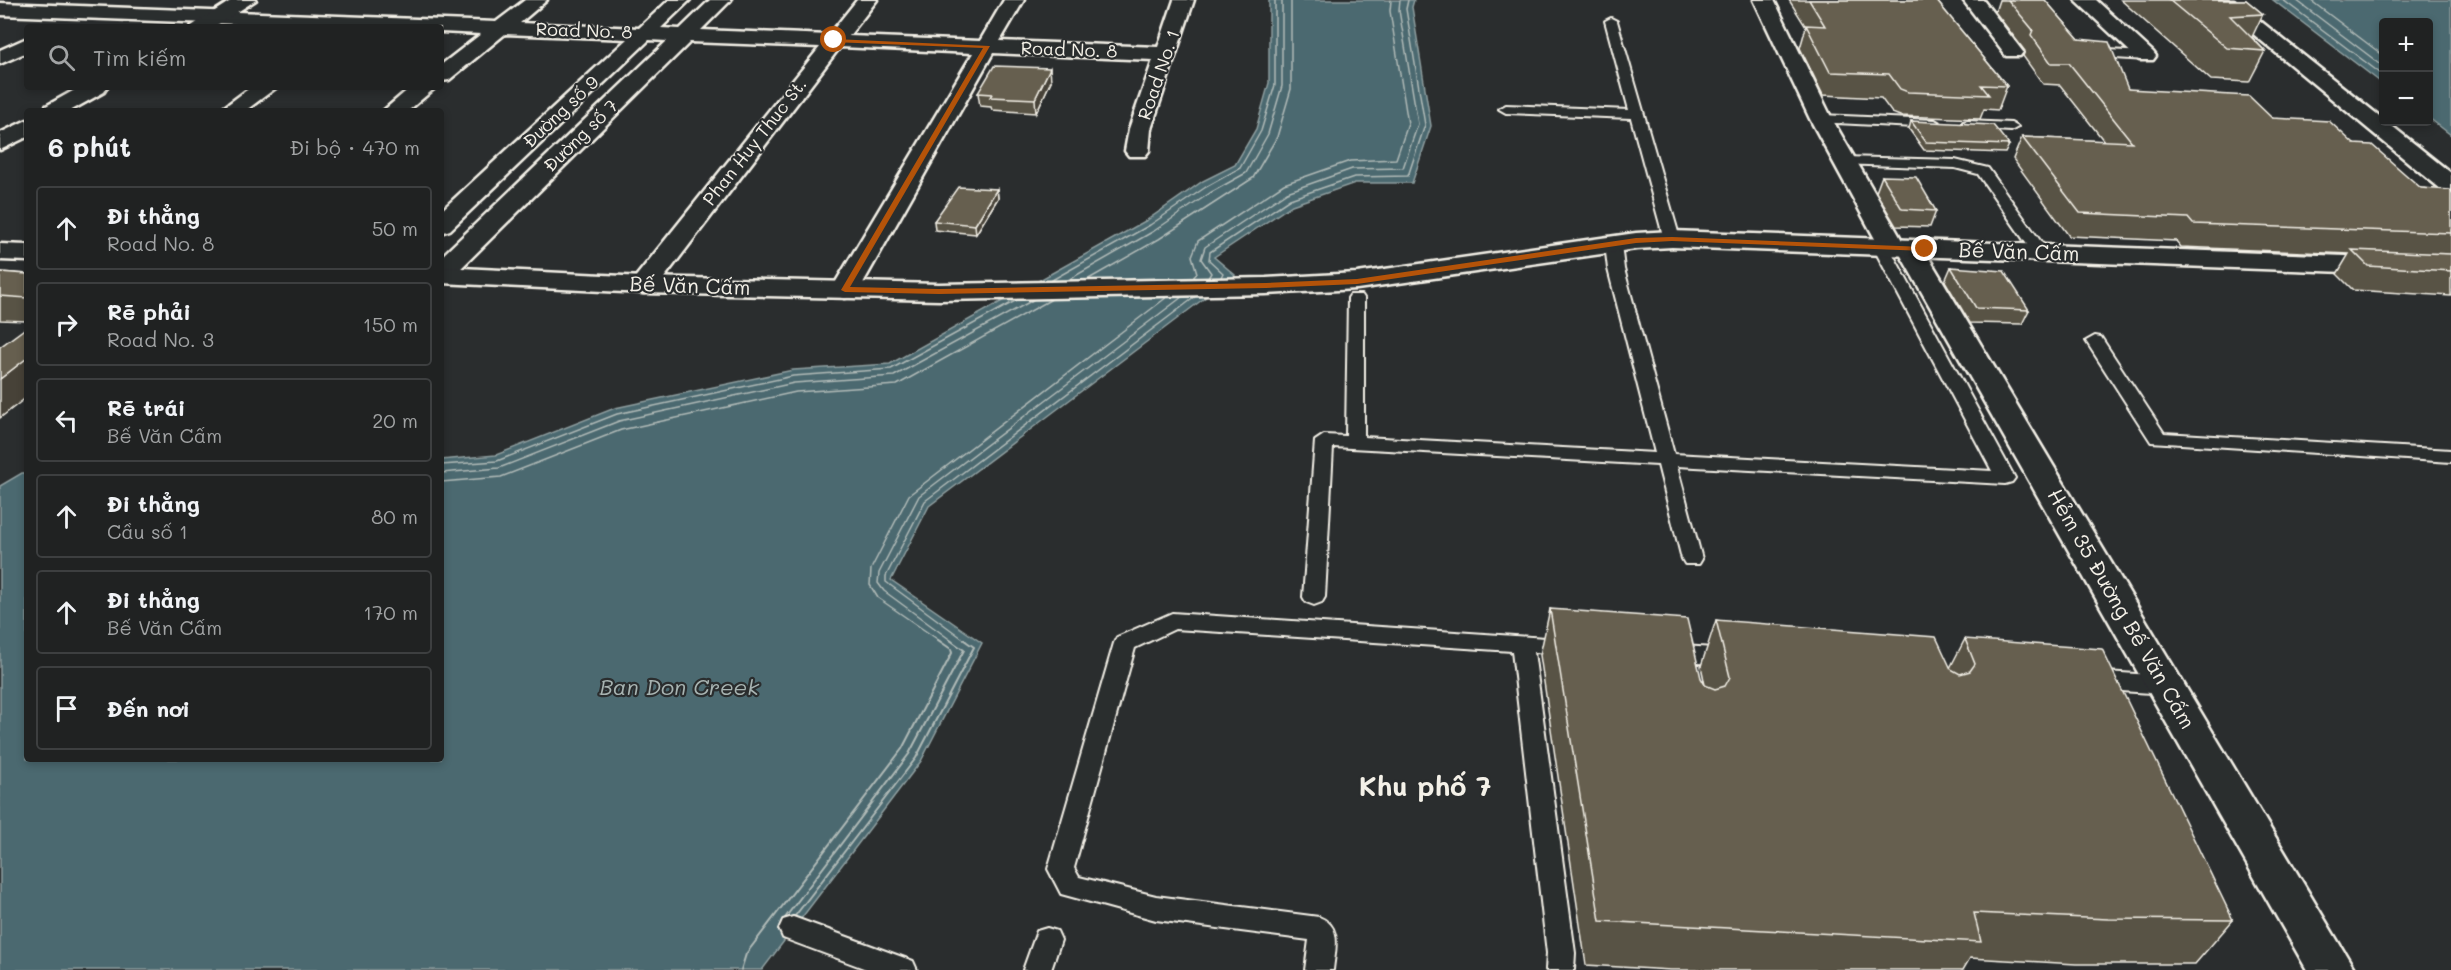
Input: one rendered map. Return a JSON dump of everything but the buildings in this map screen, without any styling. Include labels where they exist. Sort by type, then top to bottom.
[{"type":"street","points":[[2,10],[24,0]]},
{"type":"street","points":[[67,24],[114,0]]},
{"type":"street","points":[[207,23],[246,0]]},
{"type":"street","points":[[444,73],[537,0]]},
{"type":"street","name":"Đường số 9","points":[[444,222],[680,0]]},
{"type":"street","name":"Đường số 7","points":[[444,270],[721,0]]},
{"type":"street","name":"Phan Huy Thuc St.","points":[[644,285],[867,0]]},
{"type":"street","points":[[845,290],[1014,0]]},
{"type":"street","name":"Road No. 1","points":[[1137,151],[1140,129],[1184,0]]},
{"type":"street","name":"Hẻm 35 Đường Bế Văn Cấm","points":[[1764,0],[1821,119],[1894,248],[2166,686],[2332,970]]},
{"type":"street","points":[[1973,0],[2013,52]]},
{"type":"street","points":[[2085,0],[2146,56]]},
{"type":"street","points":[[2222,0],[2451,185]]},
{"type":"street","points":[[362,24],[389,6]]},
{"type":"street","name":"Road No. 8","points":[[2,10],[89,13],[207,23],[284,24]]},
{"type":"street","name":"Road No. 8","points":[[444,27],[1167,54]]},
{"type":"street","points":[[0,58],[24,46]]},
{"type":"street","points":[[59,108],[91,90]]},
{"type":"street","points":[[234,108],[262,90]]},
{"type":"street","points":[[398,108],[421,90]]},
{"type":"street","points":[[0,142],[24,129]]},
{"type":"street","name":"Bế Văn Cấm","points":[[444,273],[644,285],[939,292],[1266,286],[1357,281],[1613,244],[1672,239],[2451,268]]},
{"type":"lane","points":[[1611,21],[1672,239]]},
{"type":"lane","points":[[2073,45],[2081,53],[2146,56]]},
{"type":"lane","points":[[1506,109],[1637,114]]},
{"type":"lane","points":[[1821,119],[2011,127]]},
{"type":"lane","points":[[1844,161],[1955,164],[1983,171],[2041,253]]},
{"type":"lane","points":[[1613,244],[1616,269],[1692,559]]},
{"type":"lane","points":[[1314,597],[1324,441],[2005,478],[1894,248]]},
{"type":"lane","points":[[1355,443],[1356,298]]},
{"type":"lane","points":[[2095,341],[2158,438],[2451,456]]},
{"type":"lane","points":[[1319,970],[1323,933],[1319,929],[1156,908],[1070,886],[1061,869],[1086,773],[1125,643],[1172,621],[1585,647]]},
{"type":"lane","points":[[1522,643],[1559,941],[1560,970]]},
{"type":"lane","points":[[1641,651],[1756,659]]},
{"type":"lane","points":[[1686,654],[1690,677]]},
{"type":"lane","points":[[2073,679],[2166,686]]},
{"type":"lane","points":[[793,929],[875,965],[903,970]]},
{"type":"lane","points":[[1036,970],[1047,940]]},
{"type":"water","name":"Ban Don Creek","points":[[1269,0],[1414,0],[1412,7],[1431,126],[1412,183],[1355,183],[1292,205],[1214,257],[1235,275],[929,506],[891,580],[982,643],[921,761],[762,970],[0,970],[0,486],[24,473],[24,762],[444,762],[444,460],[496,455],[615,408],[793,370],[890,364],[1147,220],[1203,181],[1235,165],[1256,129],[1269,83]]},
{"type":"water","points":[[2273,0],[2451,0],[2451,135],[2433,121],[2433,18],[2379,18],[2379,81]]},
{"type":"district","name":"Khu phố 7","points":[[1425,787]]},
{"type":"route","points":[[834,40],[987,46],[845,290],[939,292],[1266,286],[1357,281],[1636,241],[1672,239],[1925,249]]}]
